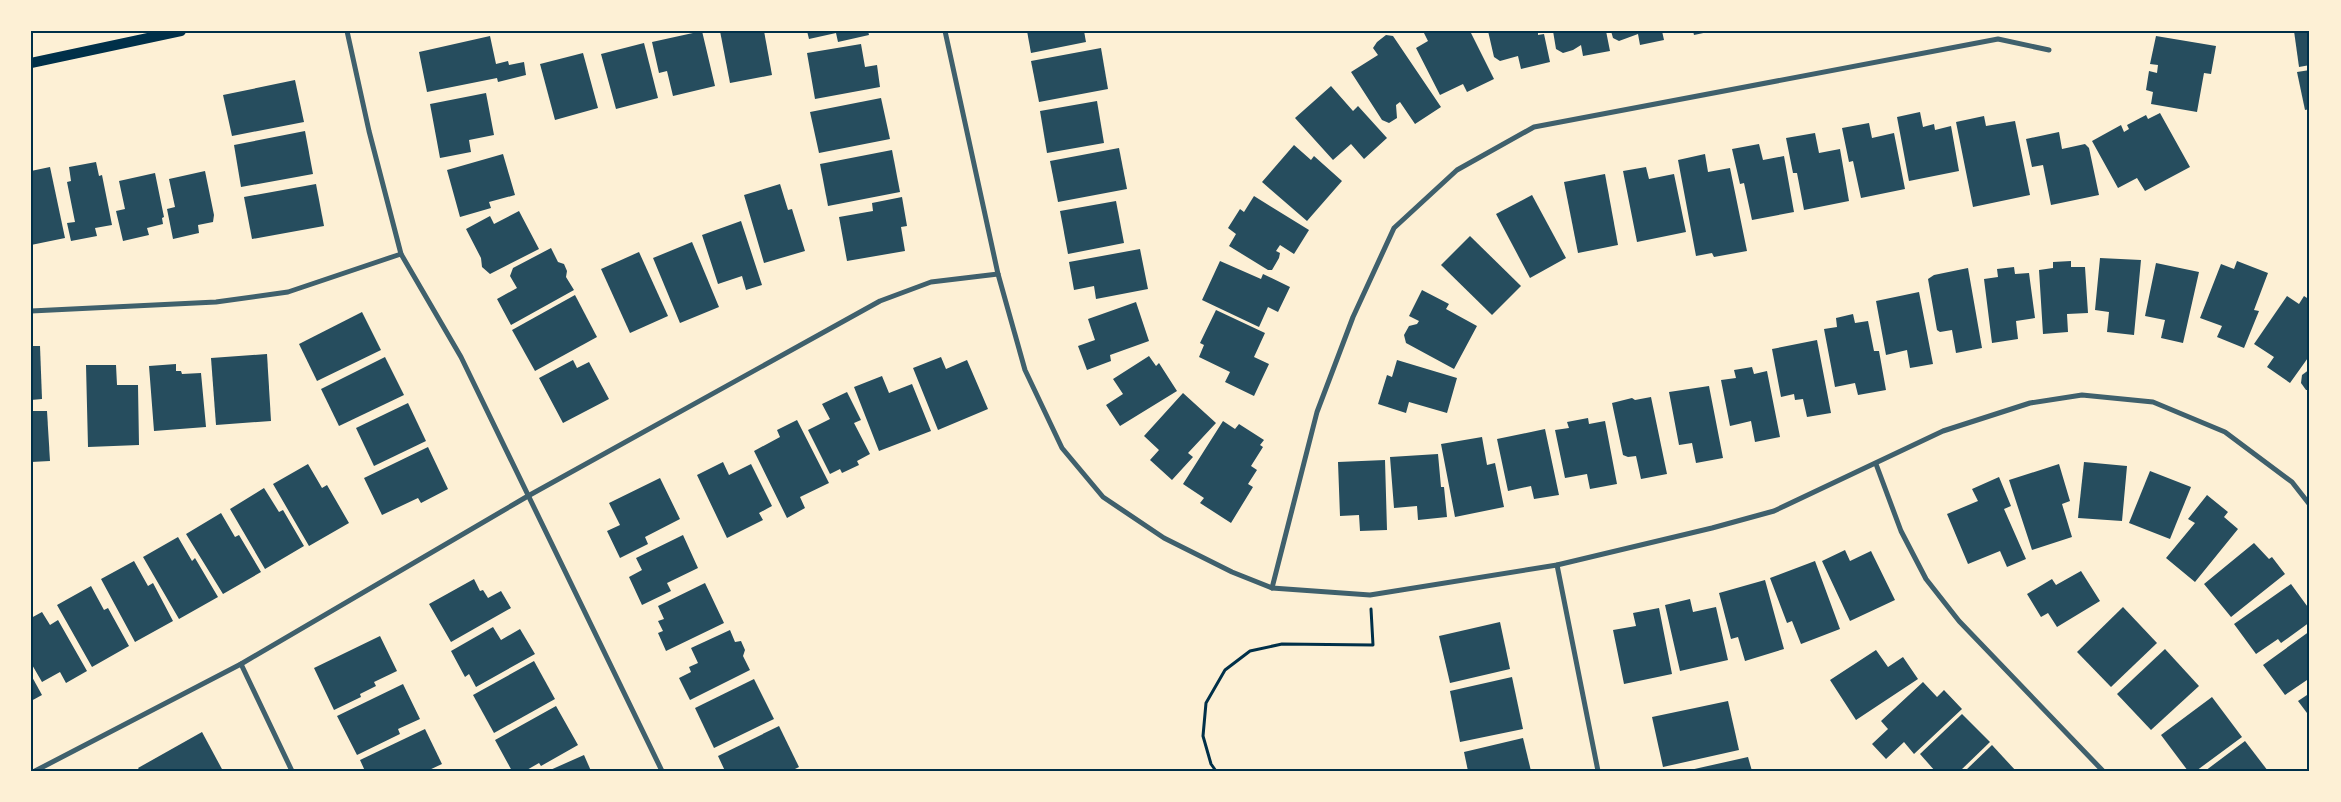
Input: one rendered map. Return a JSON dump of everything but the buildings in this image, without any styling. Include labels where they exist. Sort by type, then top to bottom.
[{"type":"main road","points":[[31,63],[180,31]]},
{"type":"street","points":[[347,31],[369,131],[401,254],[461,357],[662,771]]},
{"type":"street","points":[[945,31],[998,274],[1025,370],[1062,448],[1102,497],[1164,538],[1232,572],[1272,588],[1370,595],[1557,566],[1712,528],[1774,510],[1876,464],[1943,431],[2030,403],[2091,396],[2153,402],[2225,432],[2292,482],[2310,505]]},
{"type":"street","points":[[1272,588],[1317,412],[1353,317],[1394,228],[1457,170],[1534,127],[1998,39],[2049,50]]},
{"type":"street","points":[[31,311],[216,302],[288,292],[401,254]]},
{"type":"street","points":[[35,771],[241,664],[528,496],[880,300],[931,282],[998,274]]},
{"type":"street","points":[[1876,464],[1901,531],[1926,579],[1959,621],[2104,771]]},
{"type":"street","points":[[1557,566],[1598,771]]},
{"type":"street","points":[[241,664],[292,771]]},
{"type":"path","points":[[1216,771],[1211,764],[1204,736],[1206,703],[1225,670],[1250,651],[1282,644],[1373,645],[1370,595]]}]
